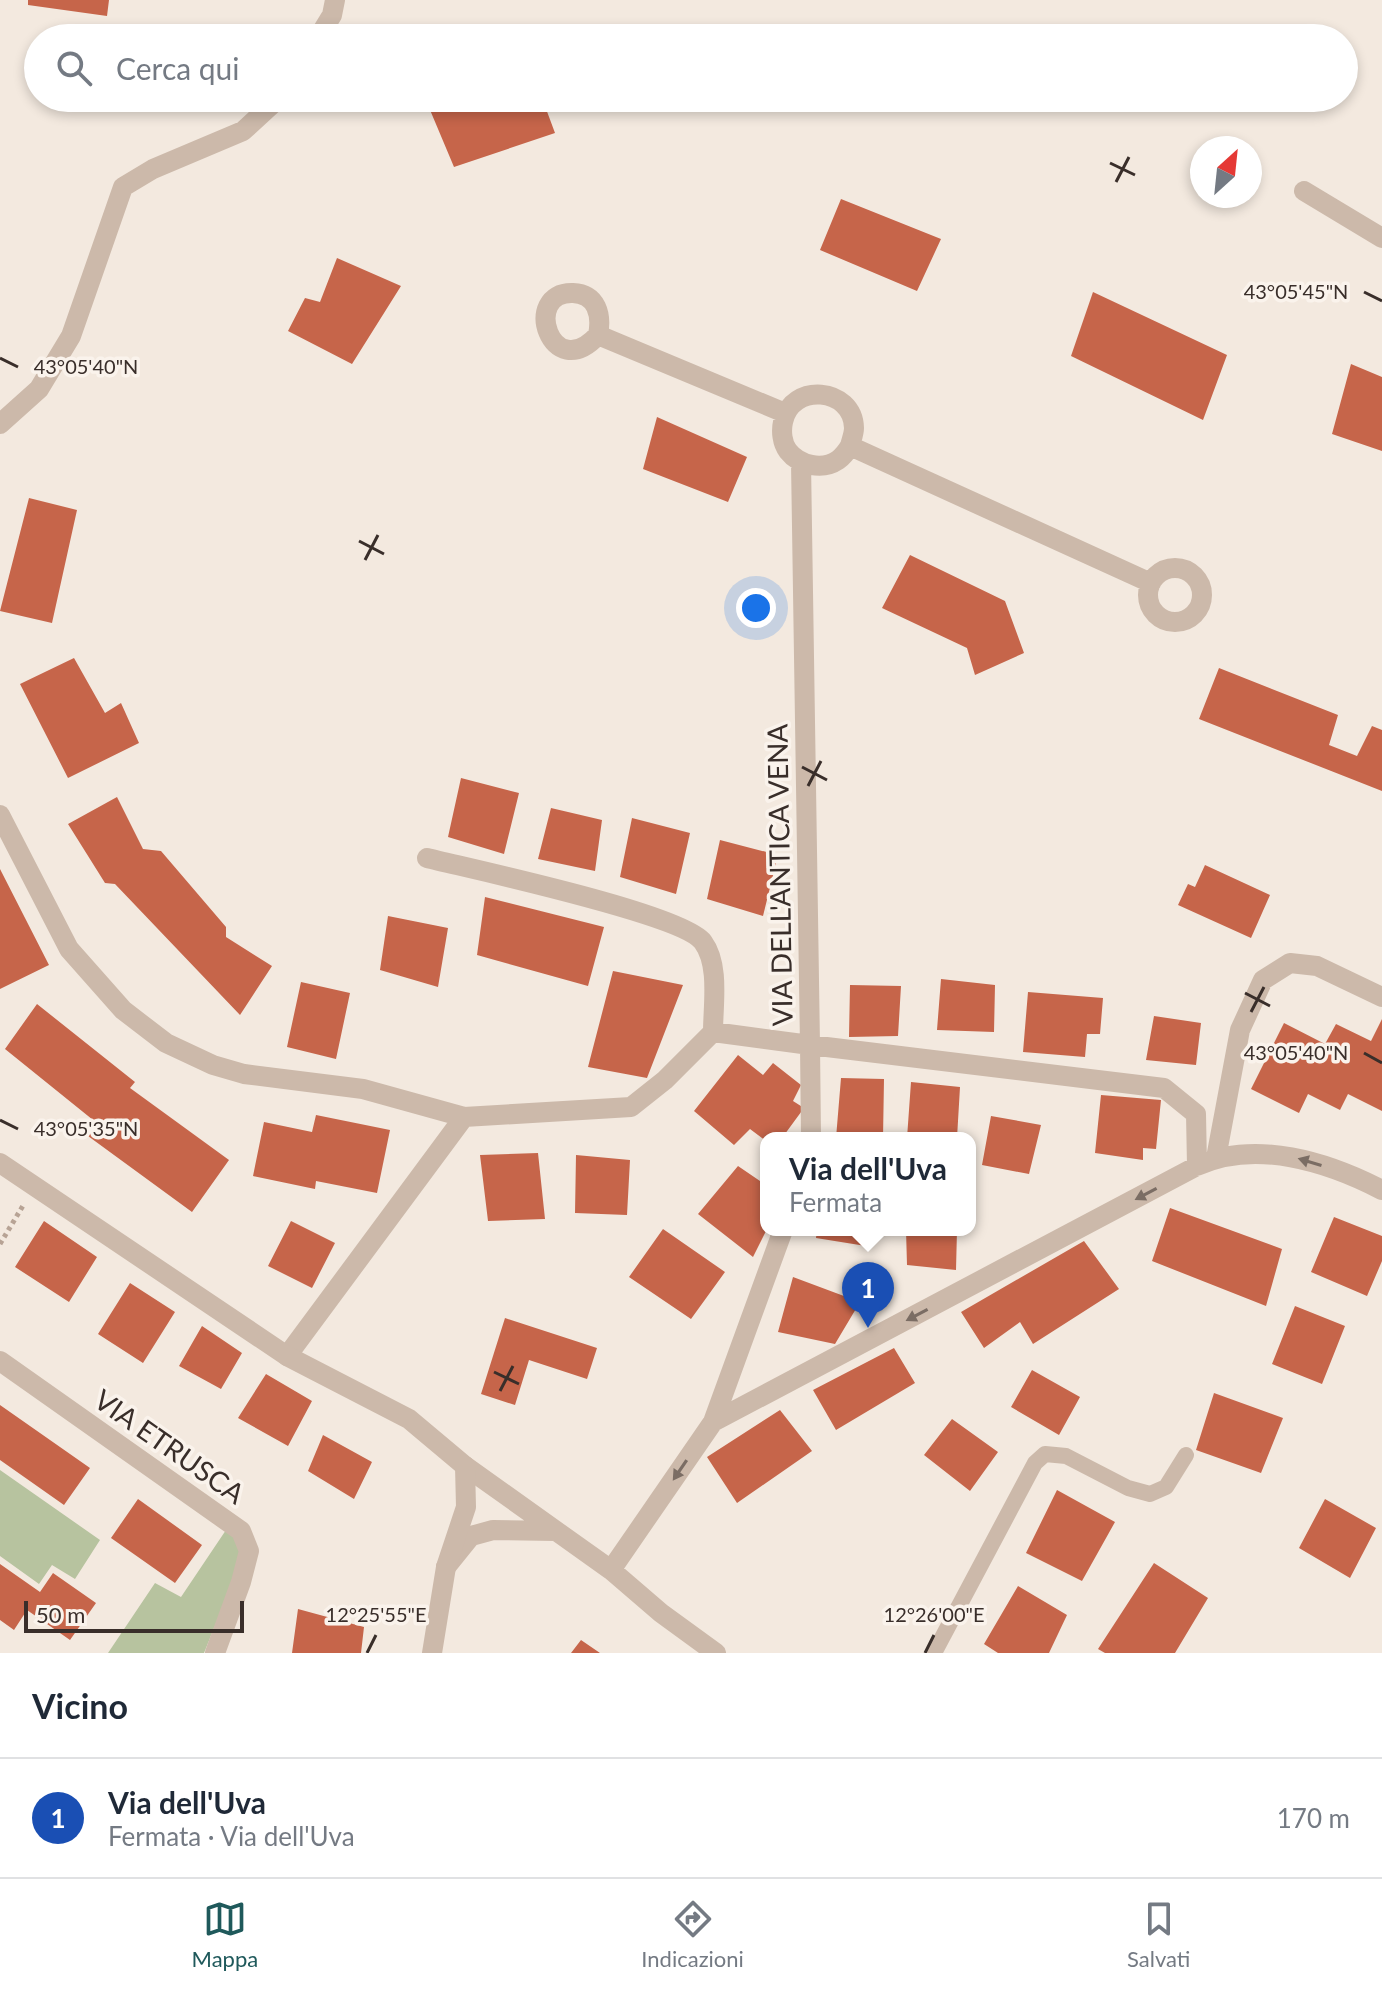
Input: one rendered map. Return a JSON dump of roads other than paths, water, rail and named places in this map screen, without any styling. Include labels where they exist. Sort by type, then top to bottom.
[{"type":"street","points":[[327,24],[335,0]]},
{"type":"street","points":[[0,424],[39,389],[71,336],[123,187],[153,169],[243,131],[264,112]]},
{"type":"street","points":[[1304,191],[1382,238]]},
{"type":"street","points":[[598,335],[785,413]]},
{"type":"street","points":[[815,393],[834,397],[848,409],[854,428],[850,446],[838,460],[819,466],[801,462],[786,450],[781,431],[785,413],[797,399],[815,393]]},
{"type":"street","points":[[850,446],[1151,583]]},
{"type":"street","name":"VIA DELL'ANTICA VENA","points":[[713,1032],[810,1045],[801,462]]},
{"type":"street","points":[[0,815],[69,949],[123,1010],[166,1043],[213,1065],[244,1074],[363,1089],[464,1117],[631,1107],[665,1080],[713,1032],[713,966],[702,941],[685,929],[648,914],[427,858]]},
{"type":"street","points":[[1206,1162],[1240,1030],[1263,980],[1290,963],[1317,966],[1382,997]]},
{"type":"street","points":[[811,1132],[810,1045],[1164,1088],[1196,1114],[1206,1162]]},
{"type":"street","points":[[287,1356],[464,1117]]},
{"type":"street","points":[[713,1422],[1206,1162],[1286,1154],[1353,1175],[1382,1190]]},
{"type":"street","points":[[0,1163],[287,1356],[409,1419],[465,1466],[611,1570],[661,1613],[716,1653]]},
{"type":"street","points":[[611,1570],[713,1422],[781,1236]]},
{"type":"street","name":"VIA ETRUSCA","points":[[0,1361],[241,1531],[249,1551],[215,1653]]},
{"type":"street","points":[[432,1653],[446,1567],[466,1507],[465,1466]]},
{"type":"street","points":[[446,1567],[471,1536],[493,1530],[556,1531]]},
{"type":"lane","points":[[934,1653],[1035,1463],[1045,1454],[1066,1456],[1128,1488],[1150,1494],[1166,1487],[1186,1455]]},
{"type":"place","name":"Via dell'Uva","points":[[868,1328]]}]
